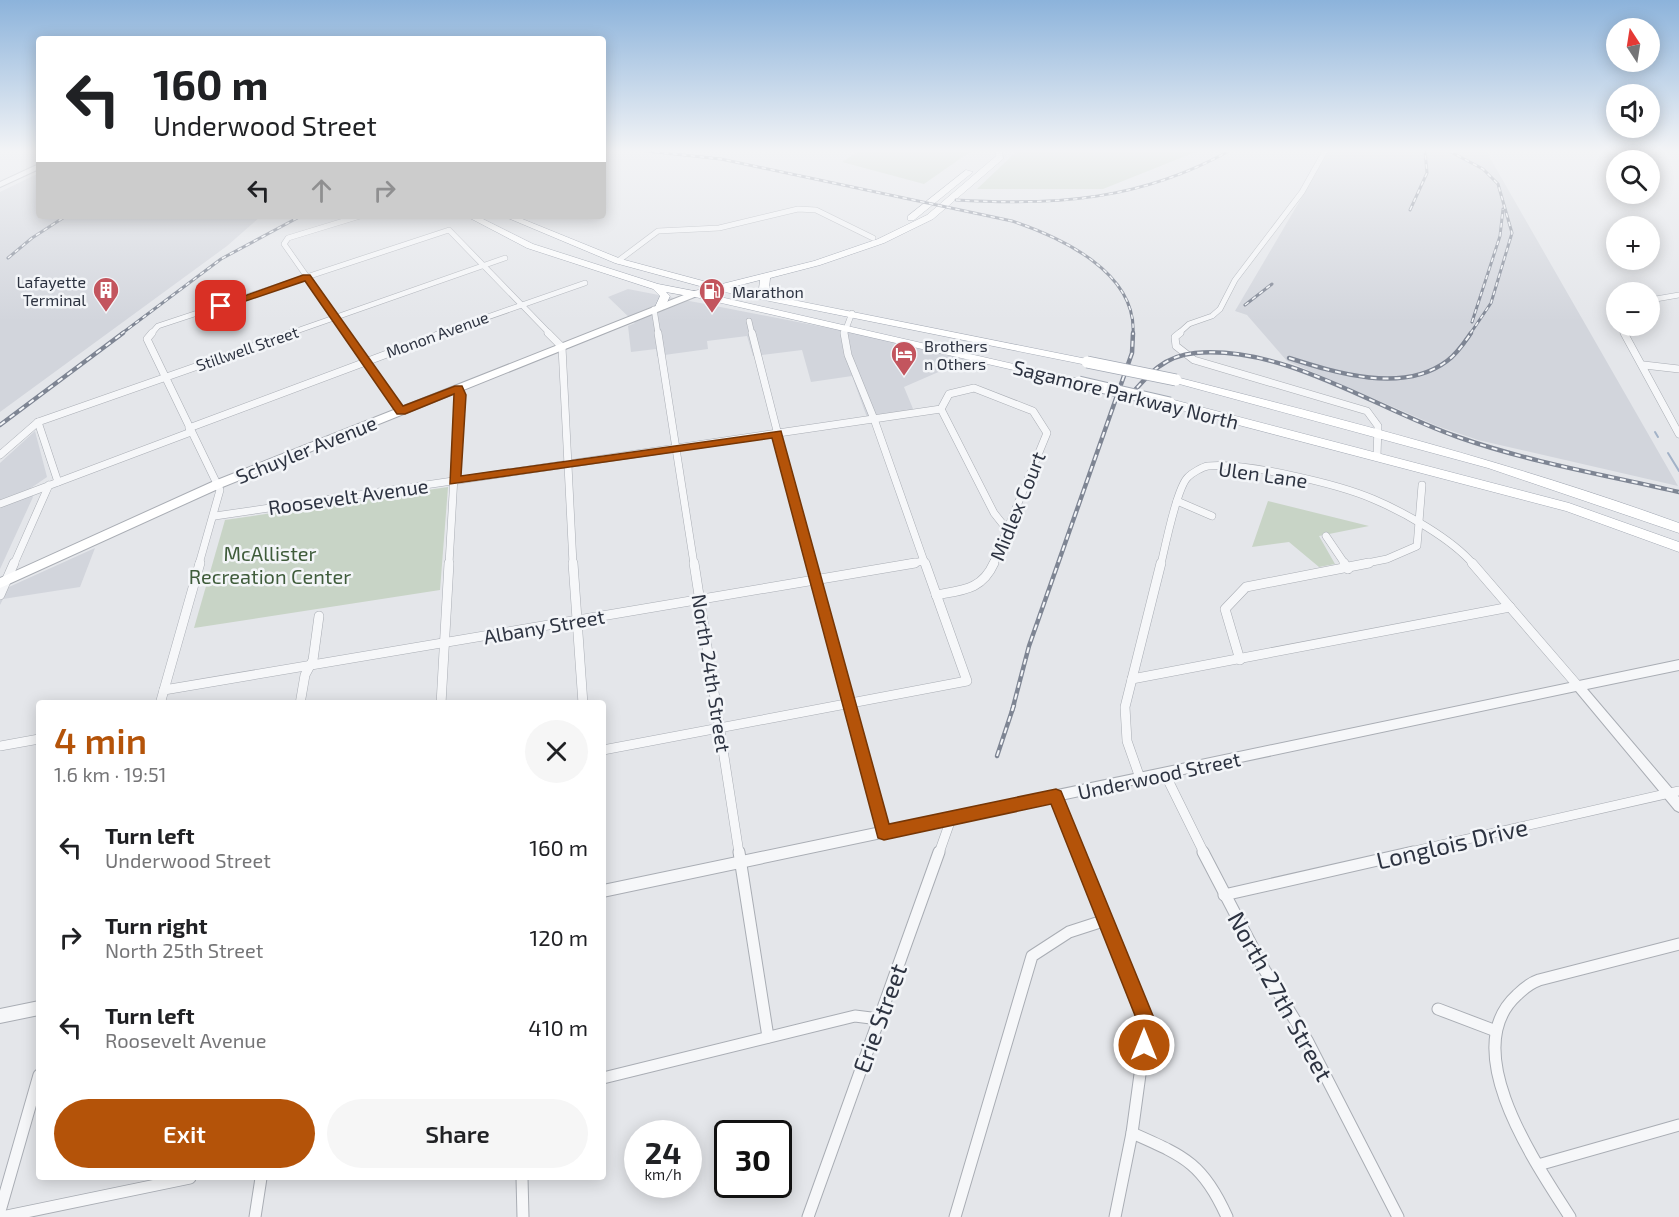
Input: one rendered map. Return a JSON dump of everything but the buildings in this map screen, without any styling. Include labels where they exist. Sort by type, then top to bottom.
[{"type":"main road","name":"Schuyler Avenue","points":[[718,288],[729,282],[804,261],[873,238],[917,215],[926,208]]},
{"type":"main road","name":"Schuyler Avenue","points":[[4,582],[216,485],[657,308],[694,294],[765,278],[881,241],[930,217],[941,208]]},
{"type":"main road","name":"Sagamore Parkway North","points":[[476,219],[530,246],[656,287],[1079,382],[1377,456],[1569,507],[1679,547]]},
{"type":"main road","name":"Sagamore Parkway North","points":[[514,219],[618,261],[718,288],[852,313],[1176,380],[1380,432],[1530,475],[1679,528]]},
{"type":"main road","points":[[765,278],[764,289],[769,297]]},
{"type":"main road","points":[[656,287],[665,296],[657,308]]},
{"type":"street","points":[[1290,208],[1235,280],[1220,309],[1212,316],[1189,324],[1175,337],[1178,351],[1187,356],[1367,411],[1377,420],[1380,432],[1377,456]]},
{"type":"street","points":[[618,261],[648,236],[658,231],[719,228],[798,209],[816,210],[873,238]]},
{"type":"street","points":[[351,219],[284,242],[401,411]]},
{"type":"street","points":[[161,700],[215,516],[220,490],[147,339],[158,326],[449,230],[562,347],[566,464],[583,700]]},
{"type":"street","name":"Stillwell Street","points":[[0,455],[38,422],[505,258]]},
{"type":"street","name":"Monon Avenue","points":[[0,504],[365,361],[519,303],[585,283]]},
{"type":"street","points":[[1660,298],[1679,295]]},
{"type":"street","name":"North 24th Street","points":[[657,308],[675,448],[768,1037]]},
{"type":"street","points":[[606,749],[967,681],[874,419],[848,355],[844,328],[852,313]]},
{"type":"street","points":[[749,321],[847,704],[884,832]]},
{"type":"street","points":[[1626,336],[1644,365],[1652,388],[1679,434]]},
{"type":"street","points":[[1644,365],[1679,369]]},
{"type":"street","points":[[441,700],[459,388]]},
{"type":"street","name":"Midlex Court","points":[[936,595],[972,588],[984,582],[1009,531],[1047,433],[1033,411],[974,388],[949,394],[941,409]]},
{"type":"street","points":[[874,419],[941,409],[994,513],[1009,531]]},
{"type":"street","name":"Roosevelt Avenue","points":[[215,516],[874,419]]},
{"type":"street","points":[[38,422],[58,482]]},
{"type":"street","name":"Ulen Lane","points":[[1140,778],[1125,736],[1122,704],[1132,679],[1177,501],[1186,478],[1205,466],[1234,466],[1320,482],[1373,499],[1419,524],[1467,556],[1578,686]]},
{"type":"street","points":[[0,596],[4,582],[49,485]]},
{"type":"street","points":[[1240,660],[1226,609],[1246,587],[1387,559],[1417,546],[1422,485]]},
{"type":"street","points":[[1177,501],[1212,516]]},
{"type":"street","points":[[1326,536],[1348,568]]},
{"type":"street","name":"Albany Street","points":[[164,690],[924,561]]},
{"type":"street","points":[[1132,679],[1510,607]]},
{"type":"street","points":[[301,700],[308,666],[313,660],[319,616]]},
{"type":"street","name":"Underwood Street","points":[[606,890],[1679,665]]},
{"type":"street","points":[[1578,686],[1674,793],[1679,806]]},
{"type":"street","points":[[0,746],[36,740]]},
{"type":"street","name":"North 27th Street","points":[[1165,774],[1224,895],[1264,969],[1307,1040],[1398,1217]]},
{"type":"street","name":"Longlois Drive","points":[[1224,895],[1674,793]]},
{"type":"street","points":[[1056,796],[1147,1023],[1132,1133],[1114,1217]]},
{"type":"street","name":"Erie Street","points":[[808,1217],[951,819]]},
{"type":"street","points":[[955,1217],[1032,956],[1069,932],[1106,920]]},
{"type":"street","points":[[1570,1217],[1511,1116],[1499,1082],[1496,1031],[1505,1006],[1530,983],[1679,944]]},
{"type":"street","points":[[0,1016],[36,1009]]},
{"type":"street","points":[[1438,1009],[1496,1031]]},
{"type":"street","points":[[606,1077],[855,1016],[879,1019]]},
{"type":"street","points":[[0,1211],[36,1085]]},
{"type":"street","points":[[1538,1165],[1679,1125]]},
{"type":"street","points":[[1132,1133],[1187,1157],[1214,1185],[1227,1217]]},
{"type":"street","points":[[2,1217],[180,1180]]},
{"type":"street","points":[[255,1217],[261,1180]]},
{"type":"street","points":[[522,1180],[523,1217]]},
{"type":"shaded area","points":[[0,208],[36,208],[36,219],[258,219],[227,246],[0,412]]},
{"type":"shaded area","points":[[1296,208],[1519,208],[1678,486],[1478,440],[1437,426],[1287,361],[1247,315],[1235,311]]},
{"type":"shaded area","points":[[628,289],[859,334],[966,360],[904,387],[916,416],[869,423],[852,376],[811,382],[802,350],[753,356],[747,336],[707,341],[708,349],[657,356],[656,349],[631,352],[628,326],[635,323],[608,297]]},
{"type":"shaded area","points":[[35,431],[47,477],[31,488],[33,497],[0,569],[0,463]]},
{"type":"shaded area","points":[[95,548],[80,587],[3,599],[0,605],[0,591]]},
{"type":"green space","name":"McAllister Recreation Center","points":[[448,487],[440,590],[194,628],[225,520]]},
{"type":"green space","points":[[1268,501],[1369,526],[1319,536],[1335,564],[1319,567],[1289,542],[1252,547]]},
{"type":"waterway","points":[[1655,432],[1658,437]]},
{"type":"waterway","points":[[1668,453],[1679,471]]},
{"type":"railway","points":[[950,208],[1012,221],[1052,237],[1092,260],[1123,292],[1131,312],[1133,334]]},
{"type":"railway","points":[[1470,334],[1491,303],[1512,233],[1505,208]]},
{"type":"railway","points":[[1472,322],[1500,236],[1503,209]]},
{"type":"railway","points":[[8,258],[32,238],[61,219]]},
{"type":"railway","points":[[121,334],[221,259],[295,219]]},
{"type":"railway","points":[[1245,305],[1272,284]]},
{"type":"railway","points":[[0,425],[123,333]]},
{"type":"railway","points":[[1289,358],[1369,378],[1410,377],[1430,371],[1447,361],[1471,333]]},
{"type":"railway","points":[[1012,711],[1029,646],[1132,353],[1133,334]]},
{"type":"railway","points":[[1129,397],[1157,368],[1174,358],[1195,353],[1229,353],[1263,359],[1296,369],[1427,425],[1485,446],[1540,461],[1679,492]]},
{"type":"railway","points":[[1012,711],[1014,705]]},
{"type":"railway","points":[[997,756],[1012,711]]},
{"type":"place","name":"Lafayette Terminal","points":[[106,313]]},
{"type":"place","name":"Marathon","points":[[712,314]]},
{"type":"place","name":"Brothers n Others","points":[[904,377]]},
{"type":"route","points":[[221,306],[307,277],[401,411],[459,388],[454,481],[777,433],[847,704],[884,832],[1056,796],[1147,1023],[1144,1045]]}]
